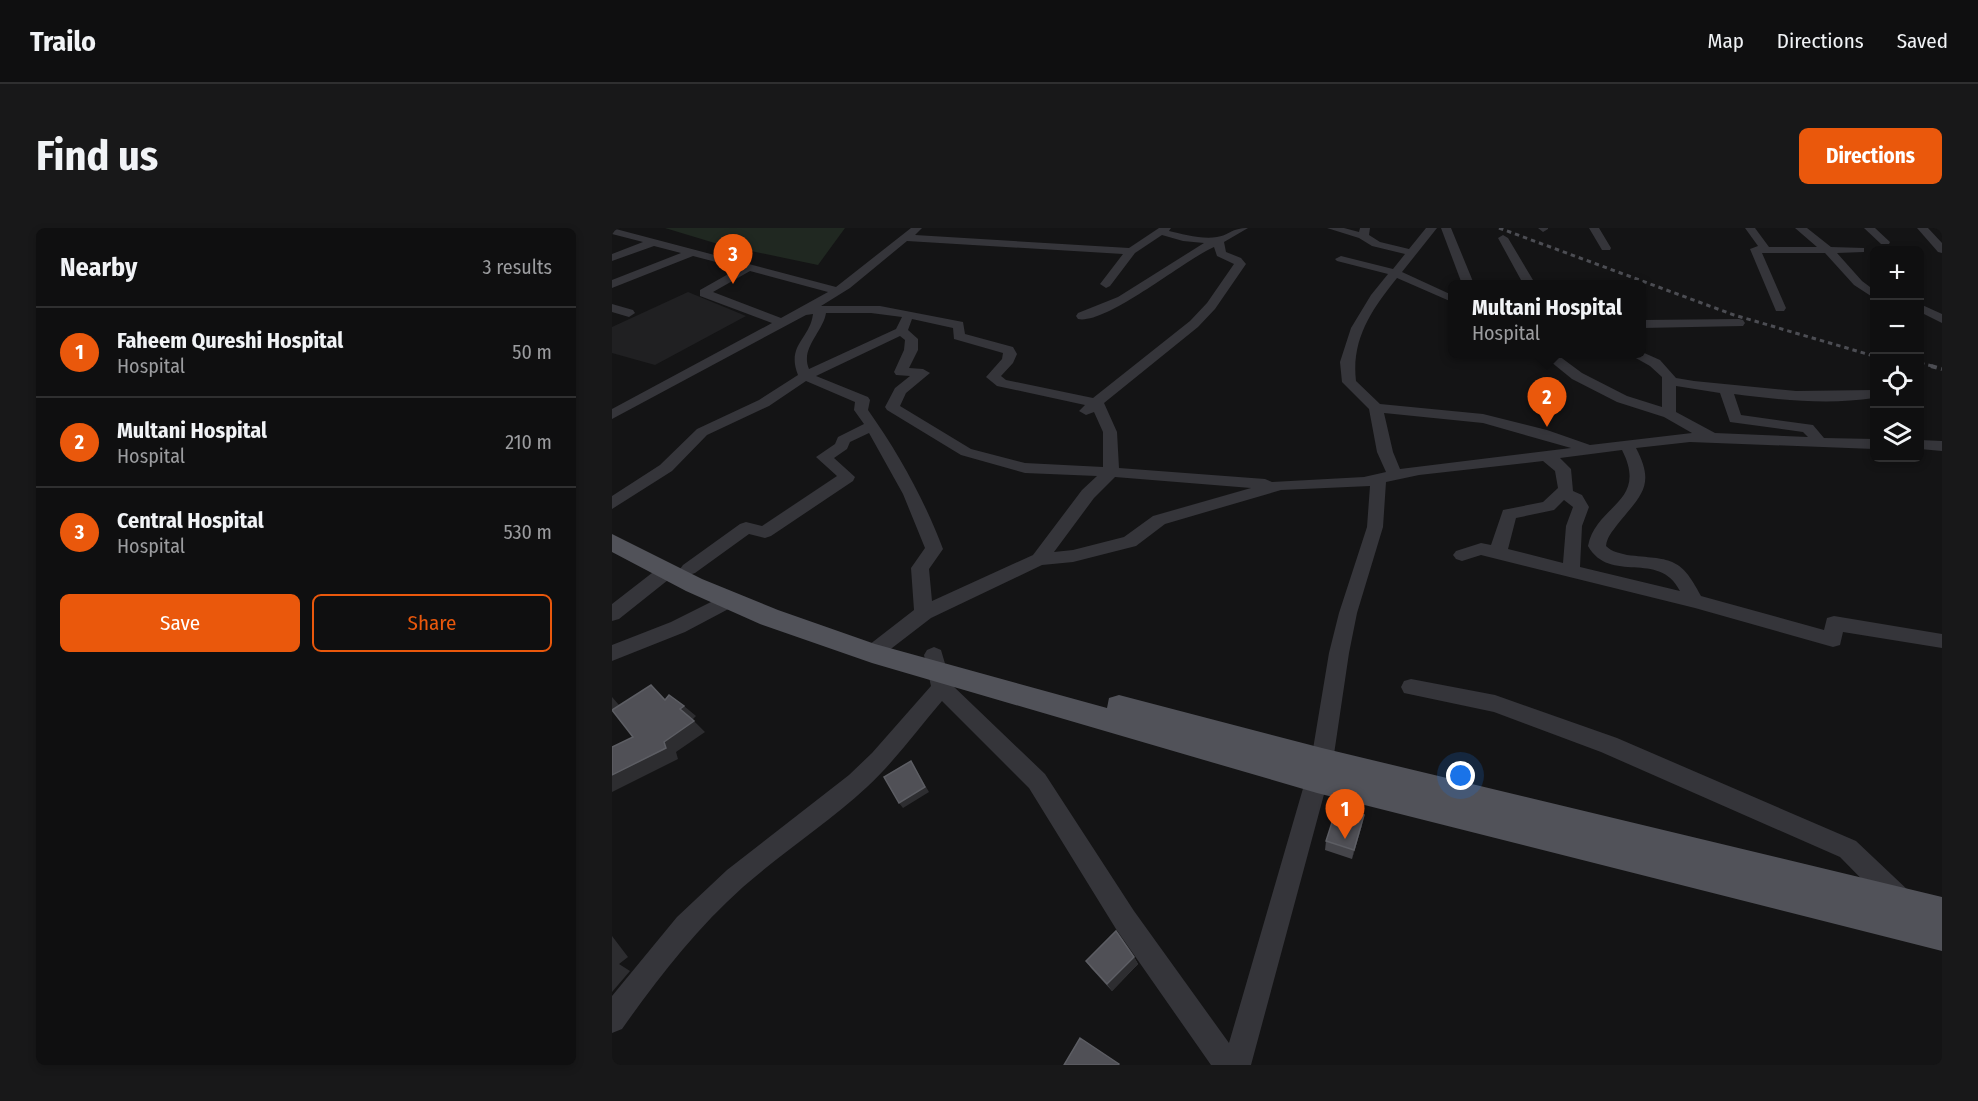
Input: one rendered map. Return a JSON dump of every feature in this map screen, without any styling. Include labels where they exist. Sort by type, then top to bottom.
[{"type":"main road","points":[[612,531],[729,600],[879,647]]},
{"type":"main road","points":[[612,542],[938,671],[1942,933]]},
{"type":"main road","points":[[1319,771],[1942,913]]},
{"type":"street","points":[[612,415],[706,362],[812,310],[917,228]]},
{"type":"street","points":[[1082,316],[1122,300],[1202,248],[1243,228]]},
{"type":"street","points":[[1332,228],[1364,232],[1376,244],[1412,253]]},
{"type":"street","points":[[1237,1065],[1319,771],[1341,643],[1375,527],[1386,478],[1385,452],[1376,408],[1349,382],[1347,362],[1357,328],[1375,298],[1432,228]]},
{"type":"street","points":[[1446,228],[1466,280]]},
{"type":"street","points":[[1594,228],[1606,248]]},
{"type":"street","points":[[1750,228],[1766,250]]},
{"type":"street","points":[[1800,228],[1828,250],[1858,283],[1870,291]]},
{"type":"street","points":[[1869,228],[1885,242]]},
{"type":"street","points":[[1922,229],[1942,229]]},
{"type":"street","points":[[1922,229],[1942,250]]},
{"type":"street","points":[[1106,284],[1131,251],[1163,230],[1183,238],[1218,241]]},
{"type":"street","points":[[612,231],[838,291]]},
{"type":"street","points":[[906,238],[1131,251]]},
{"type":"street","points":[[1503,238],[1527,280]]},
{"type":"street","points":[[1092,407],[1125,378],[1160,354],[1194,324],[1233,276],[1240,264],[1237,260],[1221,254],[1218,241]]},
{"type":"street","points":[[612,258],[654,242]]},
{"type":"street","points":[[1780,308],[1755,249],[1860,250]]},
{"type":"street","points":[[612,284],[693,252]]},
{"type":"street","points":[[1341,260],[1396,273],[1448,297]]},
{"type":"street","points":[[747,268],[704,293],[783,323]]},
{"type":"street","points":[[612,308],[629,313]]},
{"type":"street","points":[[812,310],[879,309],[937,323],[959,325],[959,336],[1008,350],[1010,354],[1008,360],[993,377],[1002,383],[1092,407],[1110,432],[1111,472],[1088,494],[1039,559]]},
{"type":"street","points":[[1924,309],[1942,319]]},
{"type":"street","points":[[812,310],[818,326],[803,345],[800,364],[805,376],[863,400],[861,410],[902,474],[922,515],[934,549],[920,568],[924,613]]},
{"type":"street","points":[[612,504],[666,468],[702,432],[764,403],[805,376],[901,331],[909,315]]},
{"type":"street","points":[[1646,324],[1739,323]]},
{"type":"street","points":[[901,331],[912,339],[911,350],[901,372],[923,373],[900,391],[892,407],[966,452],[1025,468],[1280,485],[1386,478],[1419,470],[1690,437],[1870,444]]},
{"type":"street","points":[[1552,358],[1577,376],[1622,399],[1669,414],[1714,438]]},
{"type":"street","points":[[1643,358],[1655,363],[1669,376],[1669,414]]},
{"type":"street","points":[[1669,381],[1726,391],[1809,397],[1870,394]]},
{"type":"street","points":[[1726,391],[1735,419],[1808,428],[1820,442]]},
{"type":"street","points":[[1376,408],[1466,415],[1493,420],[1590,449]]},
{"type":"street","points":[[612,614],[746,528],[765,532],[847,477],[824,457],[842,446],[843,440],[872,426]]},
{"type":"street","points":[[1627,445],[1638,468],[1639,480],[1599,538],[1597,546],[1601,553],[1617,560],[1657,563],[1669,567],[1680,574],[1695,600]]},
{"type":"street","points":[[1924,445],[1942,446]]},
{"type":"street","points":[[1498,553],[1509,514],[1548,506],[1566,489],[1563,469],[1546,455]]},
{"type":"street","points":[[879,647],[924,613],[1039,559],[1073,556],[1130,542],[1160,520],[1280,485]]},
{"type":"street","points":[[1563,492],[1576,499],[1581,507],[1574,526],[1571,572]]},
{"type":"street","points":[[1462,555],[1481,549],[1695,600],[1833,640],[1834,623],[1942,641]]},
{"type":"street","points":[[612,653],[678,627],[729,600]]},
{"type":"street","points":[[612,1019],[653,962],[699,911],[804,823],[856,783],[887,754],[916,715],[938,671],[1036,781],[1125,920],[1228,1065]]},
{"type":"street","points":[[1411,687],[1495,704],[1609,745],[1848,849],[1904,903]]},
{"type":"shaded area","points":[[665,228],[845,228],[818,265],[718,244]]},
{"type":"shaded area","points":[[688,292],[746,316],[655,365],[612,353],[612,327]]},
{"type":"building","points":[[651,685],[665,700],[669,695],[684,706],[680,709],[694,721],[664,742],[666,748],[612,775],[612,747],[633,737],[612,710]]},
{"type":"building","points":[[911,761],[925,787],[899,803],[884,777]]},
{"type":"building","points":[[1337,807],[1364,815],[1354,850],[1326,841]]},
{"type":"building","points":[[1116,931],[1134,957],[1107,984],[1086,961]]},
{"type":"building","points":[[1080,1038],[1119,1064],[1064,1065]]},
{"type":"railway","points":[[1499,228],[1639,280]]},
{"type":"railway","points":[[1646,282],[1734,315],[1870,355]]},
{"type":"railway","points":[[1924,364],[1936,367]]},
{"type":"railway","points":[[1931,366],[1942,369]]},
{"type":"place","name":"Central Hospital","points":[[733,284]]},
{"type":"place","name":"Multani Hospital","points":[[1547,427]]},
{"type":"place","name":"Faheem Qureshi Hospital","points":[[1345,839]]}]
